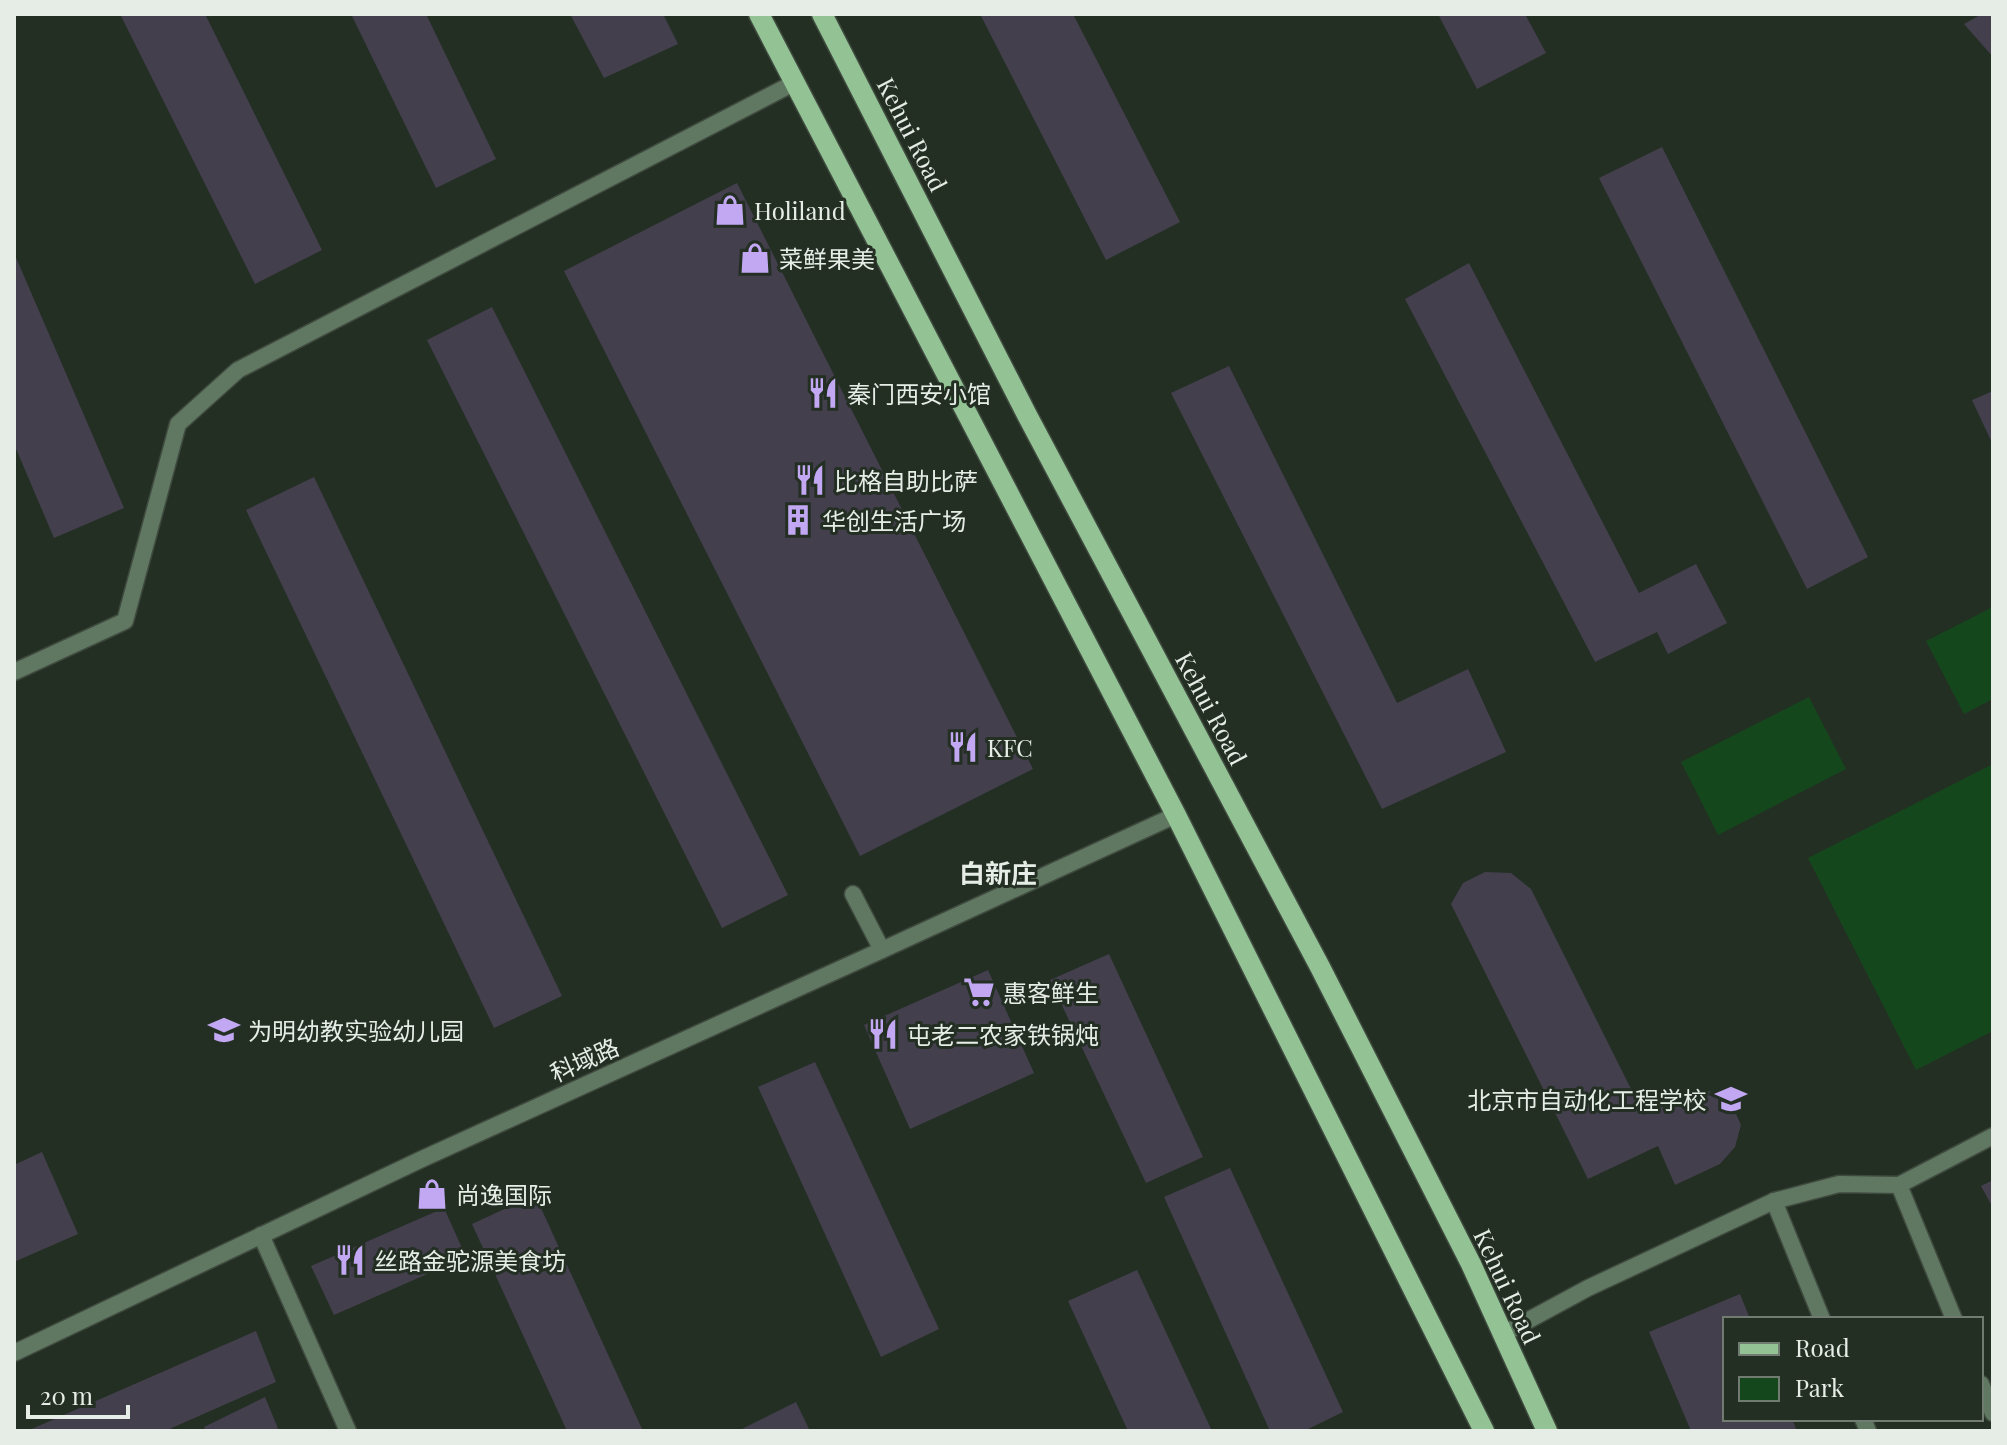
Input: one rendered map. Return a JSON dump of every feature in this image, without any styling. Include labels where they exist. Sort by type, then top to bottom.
[{"type":"main road","points":[[759,14],[1176,815],[1484,1431]]},
{"type":"main road","name":"Kehui Road","points":[[822,14],[1027,415],[1320,967],[1471,1264],[1547,1431]]},
{"type":"street","points":[[14,672],[125,621],[178,424],[238,370],[794,83]]},
{"type":"street","name":"科域路","points":[[14,1353],[422,1159],[1176,815]]},
{"type":"street","points":[[853,894],[882,950]]},
{"type":"street","points":[[1503,1334],[1588,1288],[1774,1201],[1839,1184],[1899,1185],[1993,1136]]},
{"type":"street","points":[[1899,1185],[1953,1317]]},
{"type":"street","points":[[1774,1201],[1821,1317]]},
{"type":"street","points":[[261,1235],[348,1431]]},
{"type":"street","points":[[1983,1389],[1993,1413]]},
{"type":"green space","points":[[1993,607],[1993,699],[1964,714],[1926,641]]},
{"type":"green space","points":[[1809,697],[1846,769],[1718,835],[1681,762]]},
{"type":"green space","points":[[1993,764],[1993,1031],[1916,1070],[1808,858]]},
{"type":"building","points":[[120,14],[205,14],[322,250],[255,284]]},
{"type":"building","points":[[351,14],[426,14],[496,159],[436,188]]},
{"type":"building","points":[[570,14],[663,14],[678,44],[604,78]]},
{"type":"building","points":[[980,14],[1073,14],[1180,222],[1106,260]]},
{"type":"building","points":[[1438,14],[1525,14],[1546,53],[1477,89]]},
{"type":"building","points":[[1982,14],[1993,14],[1993,57],[1964,24]]},
{"type":"building","points":[[1662,147],[1868,557],[1807,589],[1599,178]]},
{"type":"building","name":"华创生活广场","points":[[737,183],[1033,769],[860,856],[564,271]]},
{"type":"building","points":[[14,253],[124,508],[54,538],[14,444]]},
{"type":"building","points":[[1469,263],[1639,593],[1696,564],[1727,623],[1668,654],[1657,632],[1595,662],[1405,299]]},
{"type":"building","points":[[492,307],[788,895],[722,928],[427,340]]},
{"type":"building","points":[[1229,366],[1397,703],[1468,669],[1506,752],[1382,809],[1171,393]]},
{"type":"building","points":[[1993,391],[1993,445],[1972,400]]},
{"type":"building","points":[[314,477],[562,996],[494,1028],[246,510]]},
{"type":"building","points":[[1485,872],[1511,873],[1531,889],[1644,1115],[1685,1095],[1709,1091],[1731,1103],[1741,1125],[1735,1147],[1720,1164],[1675,1185],[1658,1146],[1588,1179],[1451,904],[1463,883]]},
{"type":"building","points":[[1109,954],[1203,1157],[1146,1183],[1050,980]]},
{"type":"building","points":[[988,970],[1034,1073],[910,1129],[864,1025]]},
{"type":"building","points":[[815,1062],[939,1329],[881,1357],[758,1087]]},
{"type":"building","points":[[42,1152],[78,1234],[14,1262],[14,1165]]},
{"type":"building","points":[[1230,1168],[1343,1412],[1304,1431],[1270,1431],[1164,1197]]},
{"type":"building","points":[[1993,1180],[1993,1208],[1981,1186]]},
{"type":"building","points":[[535,1195],[643,1431],[567,1431],[472,1224]]},
{"type":"building","points":[[444,1208],[466,1257],[334,1315],[311,1266]]},
{"type":"building","points":[[1137,1270],[1212,1431],[1128,1431],[1068,1301]]},
{"type":"building","points":[[1740,1294],[1749,1317],[1723,1317],[1723,1421],[1793,1421],[1797,1431],[1691,1431],[1649,1332]]},
{"type":"building","points":[[256,1331],[276,1382],[165,1431],[27,1431]]},
{"type":"building","points":[[265,1397],[279,1431],[206,1431],[204,1427]]},
{"type":"building","points":[[796,1402],[810,1431],[738,1431]]},
{"type":"place","name":"Holiland","points":[[730,210]]},
{"type":"place","name":"菜鲜果美","points":[[755,258]]},
{"type":"place","name":"秦门西安小馆","points":[[823,393]]},
{"type":"place","name":"比格自助比萨","points":[[810,480]]},
{"type":"place","name":"华创生活广场","points":[[798,520]]},
{"type":"place","name":"KFC","points":[[963,747]]},
{"type":"place","name":"惠客鲜生","points":[[979,992]]},
{"type":"place","name":"为明幼教实验幼儿园","points":[[224,1030]]},
{"type":"place","name":"屯老二农家铁锅炖","points":[[883,1034]]},
{"type":"place","name":"北京市自动化工程学校","points":[[1731,1099]]},
{"type":"place","name":"尚逸国际","points":[[432,1194]]},
{"type":"place","name":"丝路金驼源美食坊","points":[[350,1260]]},
{"type":"district","name":"白新庄","points":[[998,872]]}]
